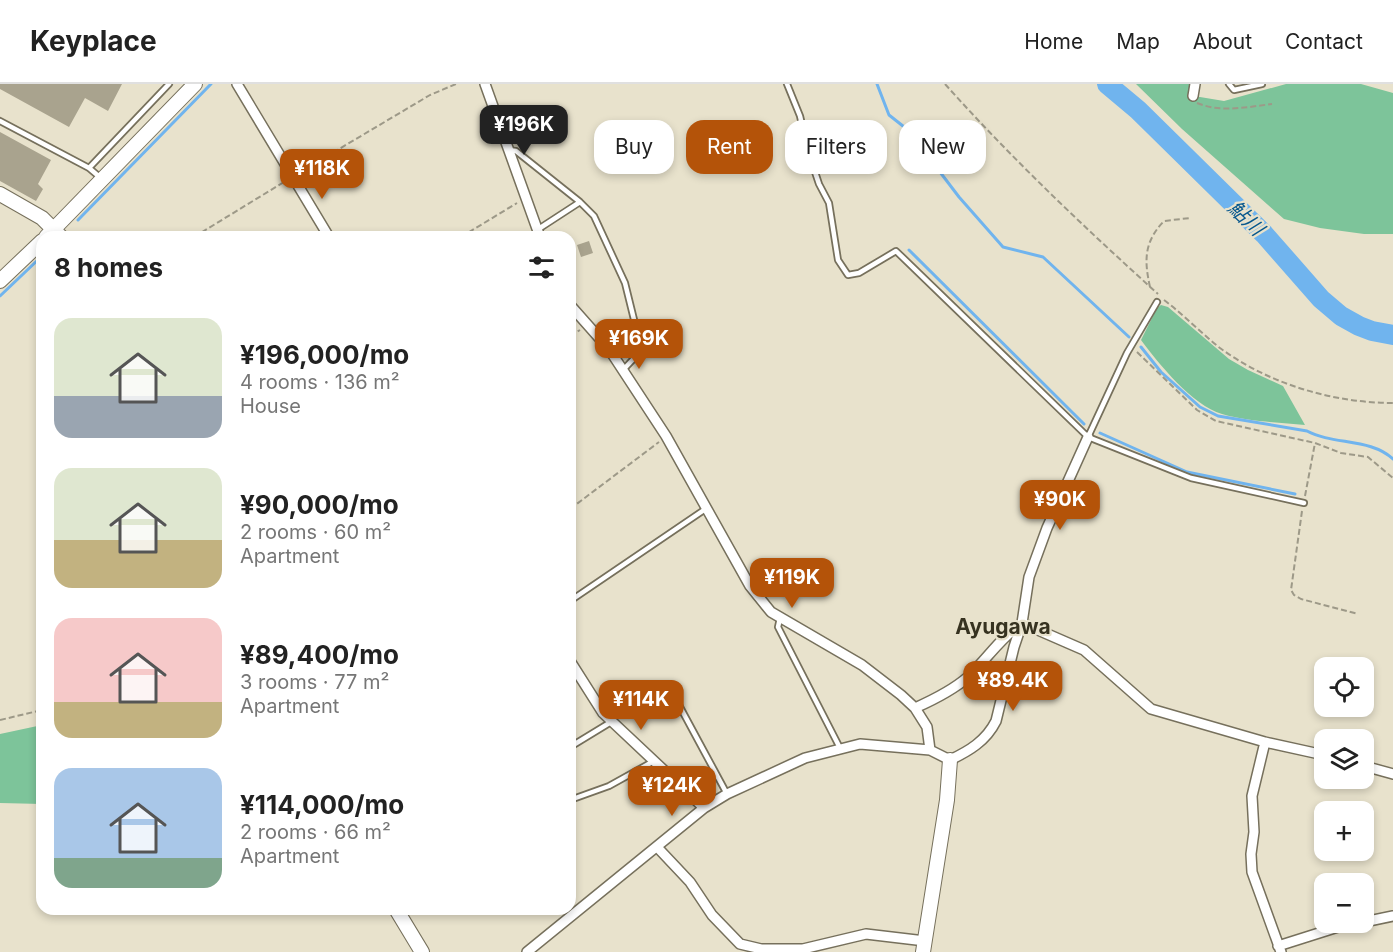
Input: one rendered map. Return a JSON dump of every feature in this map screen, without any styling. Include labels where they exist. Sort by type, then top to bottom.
[{"type":"street","points":[[57,231],[102,179],[195,84]]},
{"type":"street","points":[[237,84],[325,231]]},
{"type":"street","points":[[485,84],[538,231]]},
{"type":"street","points":[[1193,96],[1195,84]]},
{"type":"street","points":[[0,194],[33,212],[50,231]]},
{"type":"street","points":[[0,281],[36,247]]},
{"type":"street","points":[[576,312],[609,349],[666,436],[750,586],[764,604],[780,618],[862,665],[901,695],[915,708],[927,727],[930,750]]},
{"type":"street","points":[[950,760],[971,750],[993,727],[1022,623],[1029,578],[1047,528],[1088,437]]},
{"type":"street","points":[[915,708],[948,692],[967,678],[1022,623]]},
{"type":"street","points":[[1022,623],[1084,650],[1151,709],[1265,742],[1314,753]]},
{"type":"street","points":[[576,670],[603,713],[704,808]]},
{"type":"street","points":[[1265,742],[1252,796],[1254,832],[1251,854],[1252,872],[1279,949],[1322,933]]},
{"type":"street","points":[[576,911],[704,808],[727,794],[804,758],[860,744],[930,750],[950,760]]},
{"type":"street","points":[[657,847],[690,882],[712,915],[740,944],[760,950],[803,949],[866,934],[924,946],[947,800],[950,760]]},
{"type":"street","points":[[1374,769],[1393,774]]},
{"type":"street","points":[[400,915],[422,952]]},
{"type":"street","points":[[527,952],[571,915]]},
{"type":"street","points":[[1374,920],[1393,916]]},
{"type":"lane","points":[[89,168],[169,84]]},
{"type":"lane","points":[[787,84],[797,107],[819,184],[829,203],[838,260],[848,275],[859,273],[896,251],[1088,437],[1191,478],[1304,503]]},
{"type":"lane","points":[[1228,84],[1234,90],[1262,84]]},
{"type":"lane","points":[[0,121],[89,168],[102,179]]},
{"type":"lane","points":[[508,150],[516,151],[594,216],[625,283],[641,351],[622,370]]},
{"type":"lane","points":[[543,231],[580,202]]},
{"type":"lane","points":[[1088,437],[1131,345],[1157,302]]},
{"type":"lane","points":[[576,597],[708,508]]},
{"type":"lane","points":[[780,618],[778,627],[840,748]]},
{"type":"lane","points":[[678,705],[727,794]]},
{"type":"lane","points":[[576,743],[612,722]]},
{"type":"lane","points":[[576,798],[609,786],[654,761]]},
{"type":"path","points":[[204,231],[430,95],[456,84]]},
{"type":"path","points":[[945,84],[995,139],[1076,219],[1220,347],[1249,367],[1301,389],[1368,403],[1393,403]]},
{"type":"path","points":[[1193,96],[1197,103],[1208,107],[1233,109],[1272,104]]},
{"type":"path","points":[[471,231],[525,200]]},
{"type":"path","points":[[1150,287],[1147,250],[1151,234],[1164,221],[1190,218]]},
{"type":"path","points":[[1131,345],[1197,410],[1216,421],[1315,443],[1341,453],[1368,457],[1393,478]]},
{"type":"path","points":[[576,504],[666,436]]},
{"type":"path","points":[[1315,443],[1291,590],[1301,599],[1358,614]]},
{"type":"path","points":[[0,720],[36,711]]},
{"type":"green space","points":[[1136,84],[1190,84],[1188,95],[1224,101],[1286,84],[1361,84],[1393,93],[1393,234],[1364,234],[1320,228],[1284,219],[1182,129]]},
{"type":"green space","points":[[1161,305],[1168,307],[1229,359],[1283,386],[1305,425],[1232,417],[1211,409],[1188,393],[1141,340],[1157,308]]},
{"type":"green space","points":[[36,726],[36,804],[0,803],[0,734]]},
{"type":"building","points":[[0,84],[122,84],[108,111],[85,98],[69,127],[0,89]]},
{"type":"building","points":[[0,132],[51,160],[38,184],[43,189],[36,201],[0,181]]},
{"type":"building","points":[[589,241],[593,253],[581,257],[577,245]]},
{"type":"waterway","points":[[78,220],[211,84]]},
{"type":"waterway","points":[[877,84],[889,115],[908,130],[959,197],[1003,247],[1043,257],[1129,337]]},
{"type":"waterway","name":"鮎川","points":[[1107,84],[1138,110],[1264,234],[1321,299],[1341,316],[1359,326],[1393,335]]},
{"type":"waterway","points":[[909,250],[1084,424]]},
{"type":"waterway","points":[[0,296],[36,262]]},
{"type":"waterway","points":[[1141,347],[1161,372],[1200,407],[1218,416],[1307,431],[1374,448],[1393,459]]},
{"type":"waterway","points":[[1100,433],[1187,472],[1295,494]]},
{"type":"district","name":"Ayugawa","points":[[1003,626]]}]
